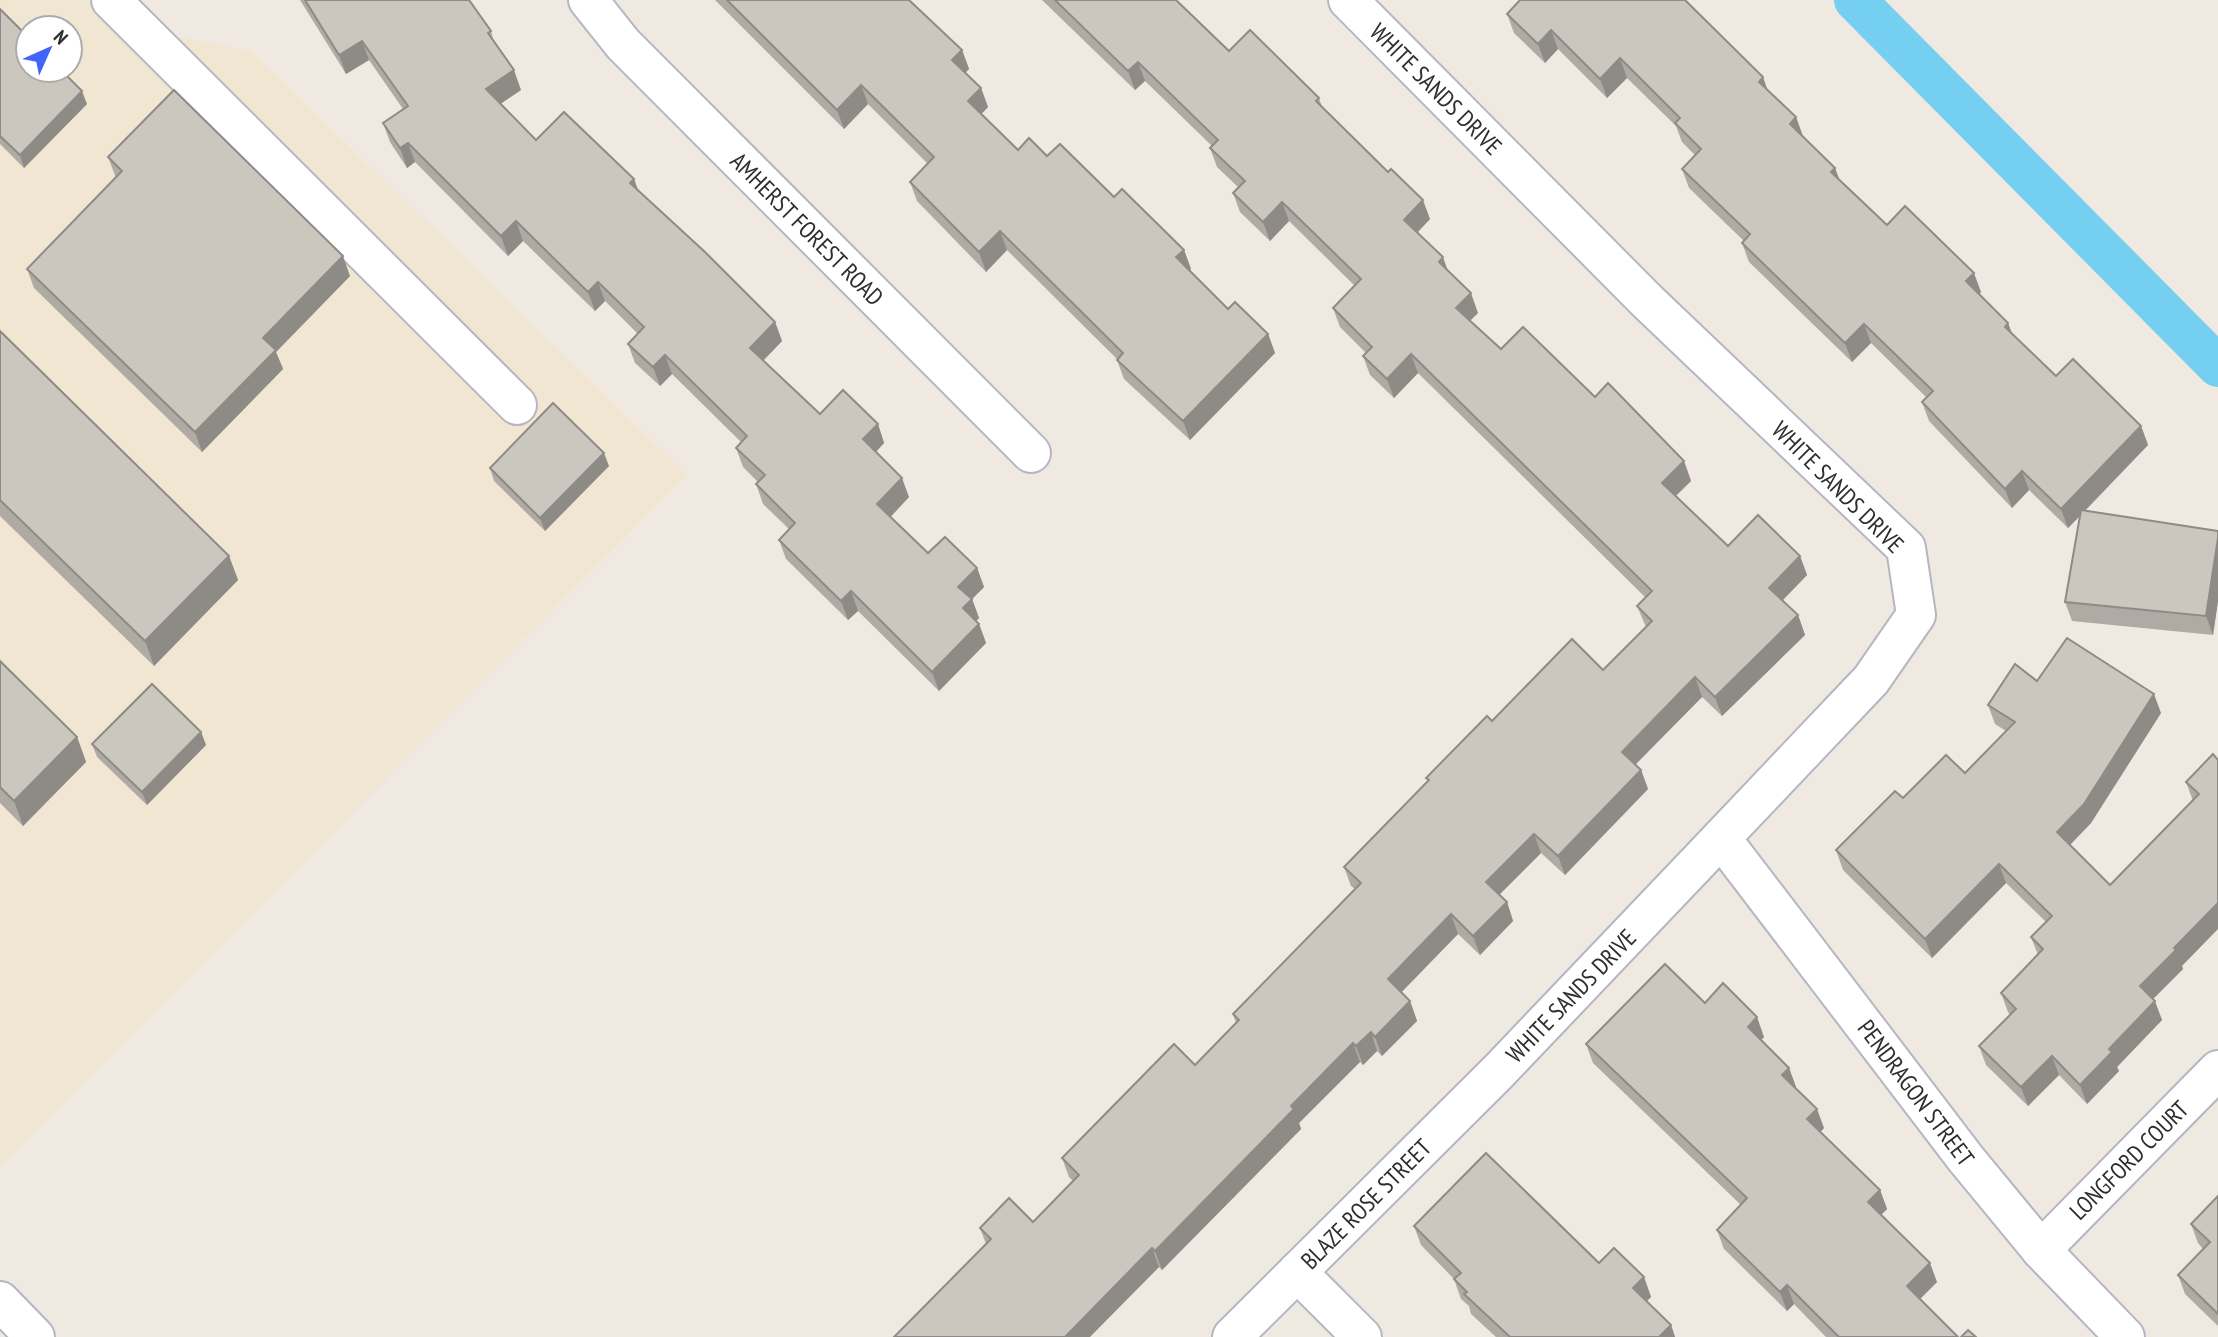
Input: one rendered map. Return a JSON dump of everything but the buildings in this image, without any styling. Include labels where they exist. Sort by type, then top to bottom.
[{"type":"street","points":[[111,0],[517,405]]},
{"type":"street","name":"AMHERST FOREST ROAD","points":[[588,0],[623,44],[1031,453]]},
{"type":"street","name":"WHITE SANDS DRIVE","points":[[1348,0],[1647,301],[1906,548],[1916,615],[1871,680],[1499,1071]]},
{"type":"street","name":"PENDRAGON STREET","points":[[1721,838],[1966,1159],[2041,1250],[2125,1337]]},
{"type":"street","name":"LONGFORD COURT","points":[[2041,1250],[2218,1069]]},
{"type":"street","name":"BLAZE ROSE STREET","points":[[1231,1337],[1499,1071]]},
{"type":"street","points":[[1297,1272],[1362,1337]]},
{"type":"street","points":[[0,1301],[35,1337]]},
{"type":"shaded area","points":[[0,0],[126,0],[156,32],[251,51],[687,475],[0,1168]]},
{"type":"waterway","points":[[1855,0],[2218,366]]}]
